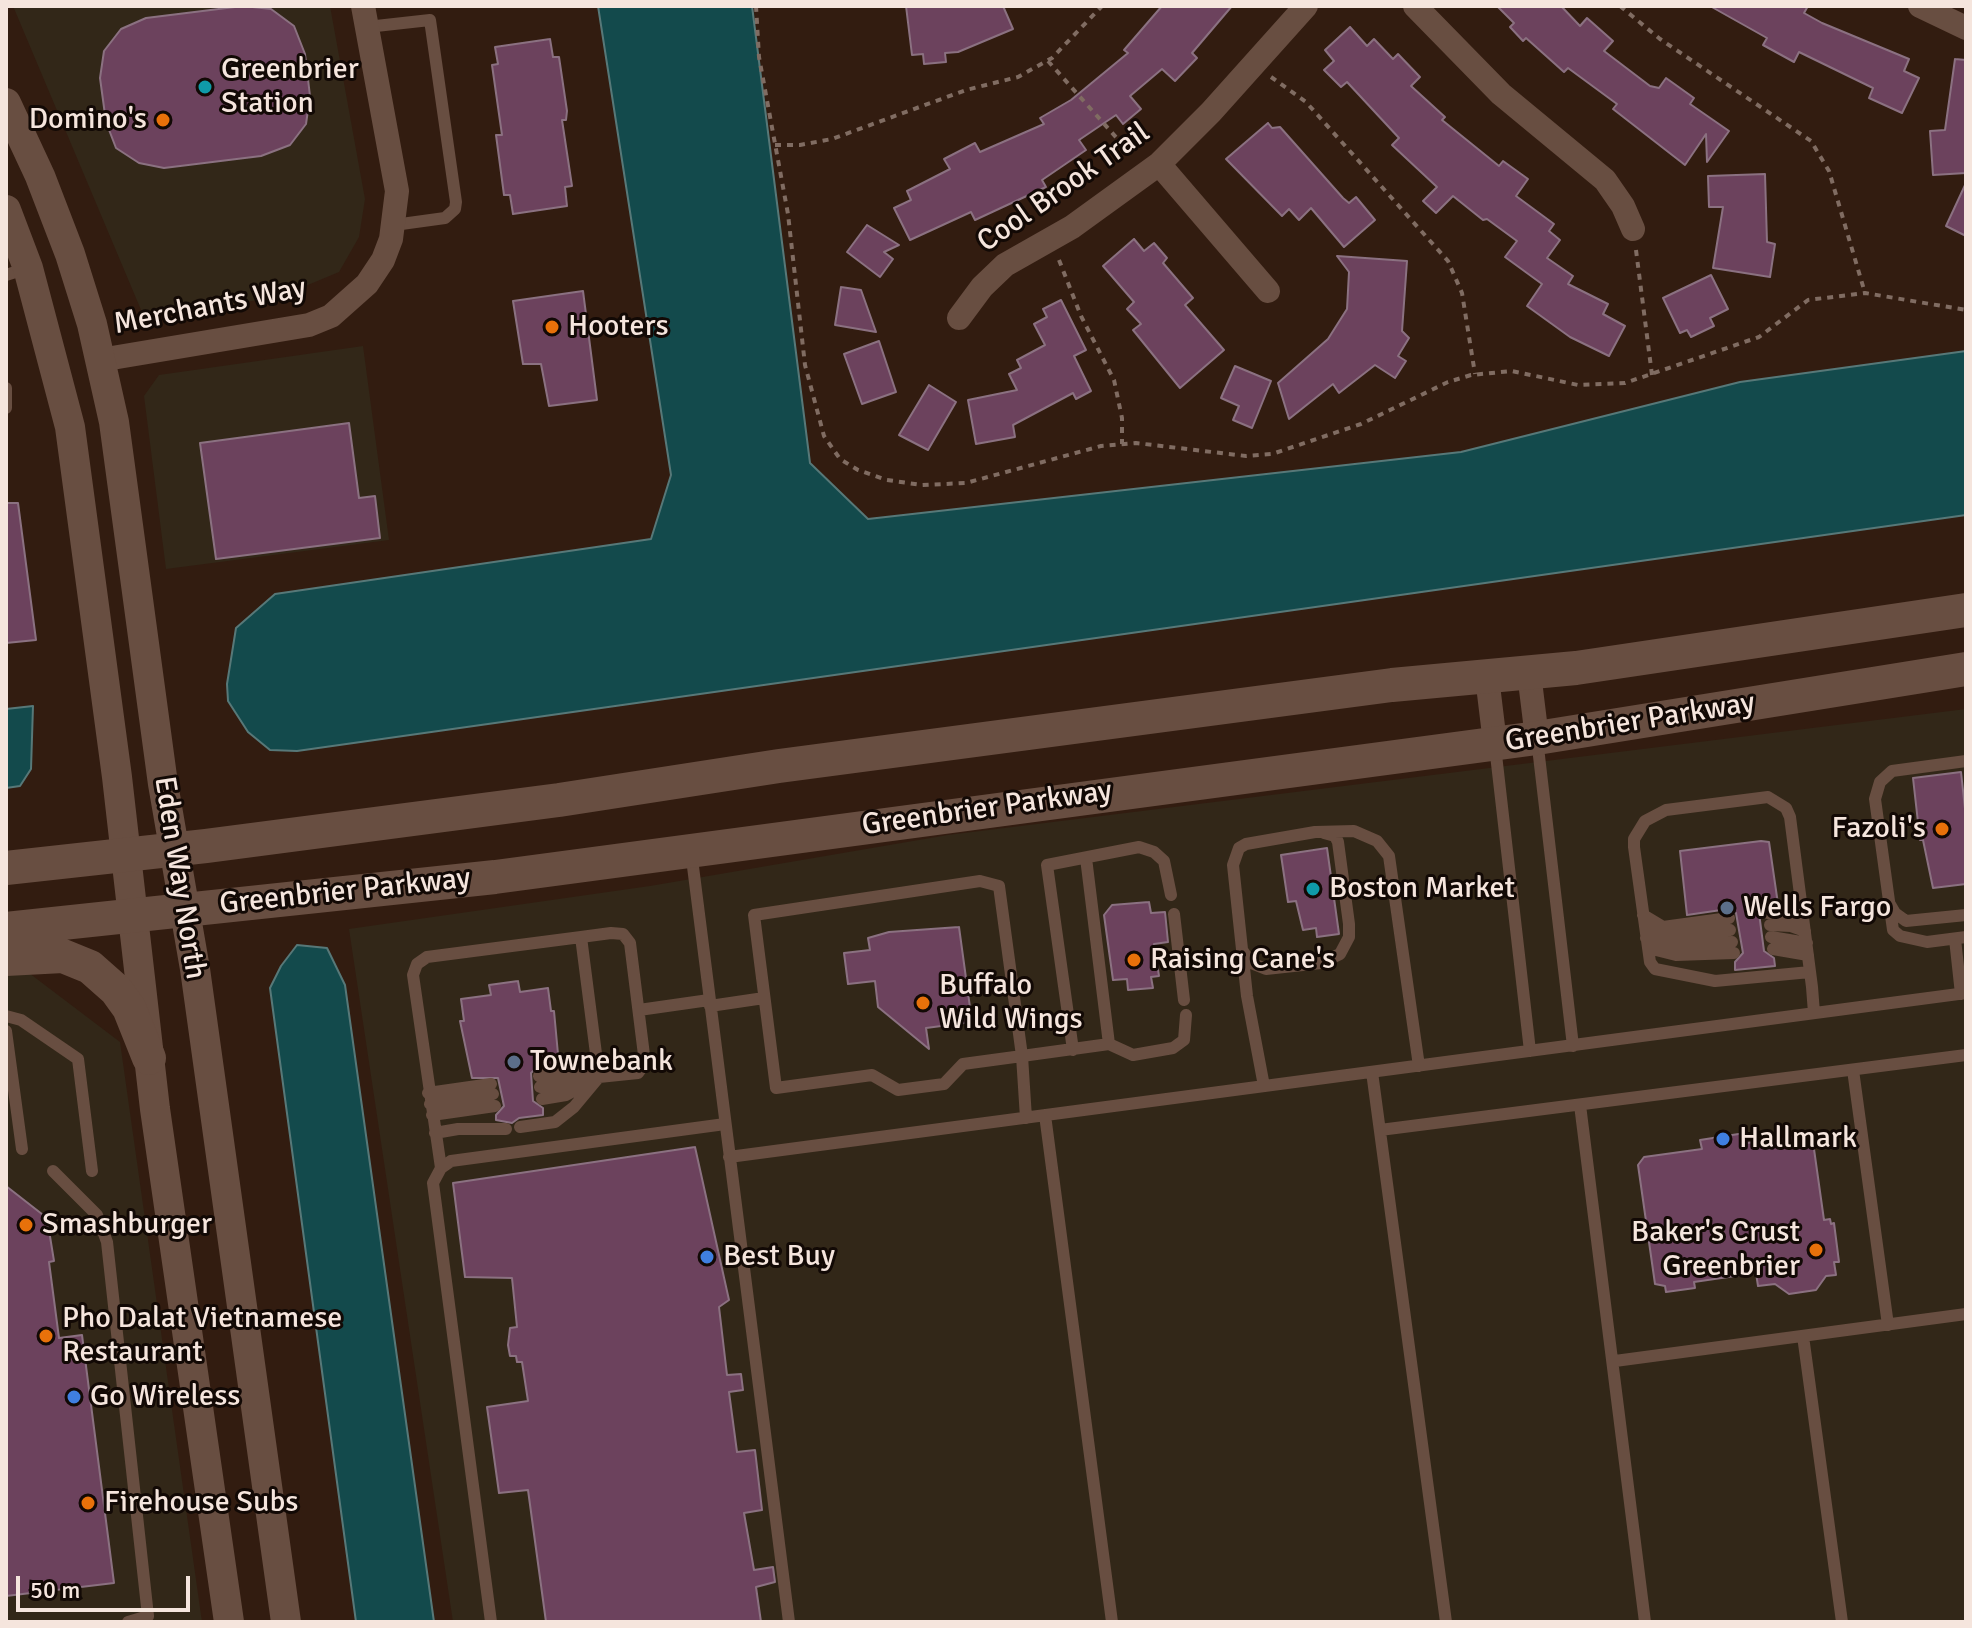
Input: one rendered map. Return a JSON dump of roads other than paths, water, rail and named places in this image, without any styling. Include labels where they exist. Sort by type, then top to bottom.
[{"type":"main road","name":"Greenbrier Parkway","points":[[6,868],[559,800],[795,764],[1392,685],[1529,673],[1966,610]]},
{"type":"main road","name":"Greenbrier Parkway","points":[[6,929],[495,877],[1537,738],[1966,669]]},
{"type":"main road","points":[[6,959],[63,956],[90,967],[116,990],[129,1008],[149,1058]]},
{"type":"street","name":"Cool Brook Trail","points":[[959,318],[982,287],[1005,265],[1051,239],[1154,168],[1306,6]]},
{"type":"street","points":[[1415,6],[1501,94],[1605,180],[1623,206],[1633,229]]},
{"type":"street","points":[[1920,6],[1966,28]]},
{"type":"street","name":"Merchants Way","points":[[100,360],[290,330],[323,319],[348,303],[367,284],[383,260],[394,225],[397,191],[365,17]]},
{"type":"street","name":"Eden Way North","points":[[6,103],[40,176],[70,254],[114,422],[286,1622]]},
{"type":"street","points":[[1154,168],[1268,291]]},
{"type":"street","name":"Eden Way North","points":[[6,210],[17,272],[70,427],[126,854],[149,1058],[229,1622]]},
{"type":"street","points":[[1529,673],[1537,738]]},
{"type":"street","points":[[1487,677],[1495,743]]},
{"type":"lane","points":[[365,17],[430,20],[454,187],[456,202],[451,214],[394,225]]},
{"type":"lane","points":[[6,408],[7,390]]},
{"type":"lane","points":[[1537,738],[1573,1046]]},
{"type":"lane","points":[[1495,743],[1530,1051]]},
{"type":"lane","points":[[729,1157],[1964,993],[1960,938],[1927,942],[1900,936],[1889,921],[1875,799],[1880,782],[1892,771],[1966,761]]},
{"type":"lane","points":[[1950,763],[1966,774]]},
{"type":"lane","points":[[1810,972],[1715,981],[1663,972],[1650,962],[1634,839],[1645,821],[1666,810],[1755,798],[1768,797],[1786,808],[1801,896],[1810,972],[1814,1013]]},
{"type":"lane","points":[[1264,1086],[1233,879],[1239,848],[1258,840],[1315,832],[1354,831],[1377,841],[1389,856],[1419,1066]]},
{"type":"lane","points":[[1241,947],[1256,967],[1275,969],[1321,963],[1340,954],[1346,945],[1349,924],[1338,842],[1335,836],[1315,832]]},
{"type":"lane","points":[[1073,1050],[1047,865],[1139,847],[1154,852],[1164,861],[1171,895]]},
{"type":"lane","points":[[690,850],[789,1622]]},
{"type":"lane","points":[[1086,858],[1109,1044]]},
{"type":"lane","points":[[1026,1118],[1022,1056],[999,886],[991,882],[754,915],[776,1088],[872,1075],[898,1090],[944,1084],[963,1064],[1022,1056],[1073,1050],[1109,1044],[1133,1055],[1173,1048],[1184,1040],[1186,1015]]},
{"type":"lane","points":[[1887,899],[1895,913],[1906,921],[1966,915]]},
{"type":"lane","points":[[1174,914],[1184,1000]]},
{"type":"lane","points":[[1791,926],[1806,937],[1770,931],[1791,926]]},
{"type":"lane","points":[[1663,927],[1731,936],[1671,946],[1646,932],[1663,927]]},
{"type":"lane","points":[[441,1168],[413,975],[417,964],[427,957],[623,934],[630,943],[645,1063],[638,1073],[599,1077],[564,1073],[540,1087],[566,1095],[599,1077]]},
{"type":"lane","points":[[520,1127],[555,1122],[574,1107],[599,1077],[581,937]]},
{"type":"lane","points":[[639,1010],[764,998]]},
{"type":"lane","points":[[6,1016],[21,1020],[78,1059],[92,1171]]},
{"type":"lane","points":[[6,1031],[22,1149]]},
{"type":"lane","points":[[1380,1130],[1966,1055]]},
{"type":"lane","points":[[1853,1070],[1888,1325]]},
{"type":"lane","points":[[1372,1072],[1446,1622]]},
{"type":"lane","points":[[430,1104],[493,1095],[430,1104]]},
{"type":"lane","points":[[1580,1105],[1615,1361],[1645,1622]]},
{"type":"lane","points":[[1045,1115],[1112,1622]]},
{"type":"lane","points":[[491,1622],[433,1183],[441,1168],[451,1161],[725,1124]]},
{"type":"lane","points":[[435,1133],[458,1129],[506,1129]]},
{"type":"lane","points":[[53,1171],[97,1215],[107,1242],[148,1616],[128,1622]]},
{"type":"lane","points":[[1615,1361],[1966,1314]]},
{"type":"lane","points":[[1803,1336],[1842,1622]]},
{"type":"water","points":[[598,6],[752,6],[810,463],[868,519],[1461,452],[1740,382],[1966,351],[1966,515],[297,751],[270,750],[248,732],[228,701],[227,684],[236,628],[275,594],[651,539],[671,475]]},
{"type":"water","points":[[33,706],[31,769],[20,786],[6,788],[6,709]]},
{"type":"water","points":[[297,945],[327,948],[345,985],[434,1622],[356,1622],[270,988]]},
{"type":"place","name":"Greenbrier Station","points":[[205,87]]},
{"type":"place","name":"Domino's","points":[[163,120]]},
{"type":"place","name":"Hooters","points":[[552,327]]},
{"type":"place","name":"Fazoli's","points":[[1942,829]]},
{"type":"place","name":"Boston Market","points":[[1313,889]]},
{"type":"place","name":"Wells Fargo","points":[[1727,908]]},
{"type":"place","name":"Raising Cane's","points":[[1134,960]]},
{"type":"place","name":"Buffalo Wild Wings","points":[[923,1003]]},
{"type":"place","name":"Townebank","points":[[514,1062]]},
{"type":"place","name":"Hallmark","points":[[1723,1139]]},
{"type":"place","name":"Smashburger","points":[[26,1225]]},
{"type":"place","name":"Baker's Crust Greenbrier","points":[[1816,1250]]},
{"type":"place","name":"Best Buy","points":[[707,1257]]},
{"type":"place","name":"Pho Dalat Vietnamese Restaurant","points":[[46,1336]]},
{"type":"place","name":"Go Wireless","points":[[74,1397]]},
{"type":"place","name":"Firehouse Subs","points":[[88,1503]]}]
